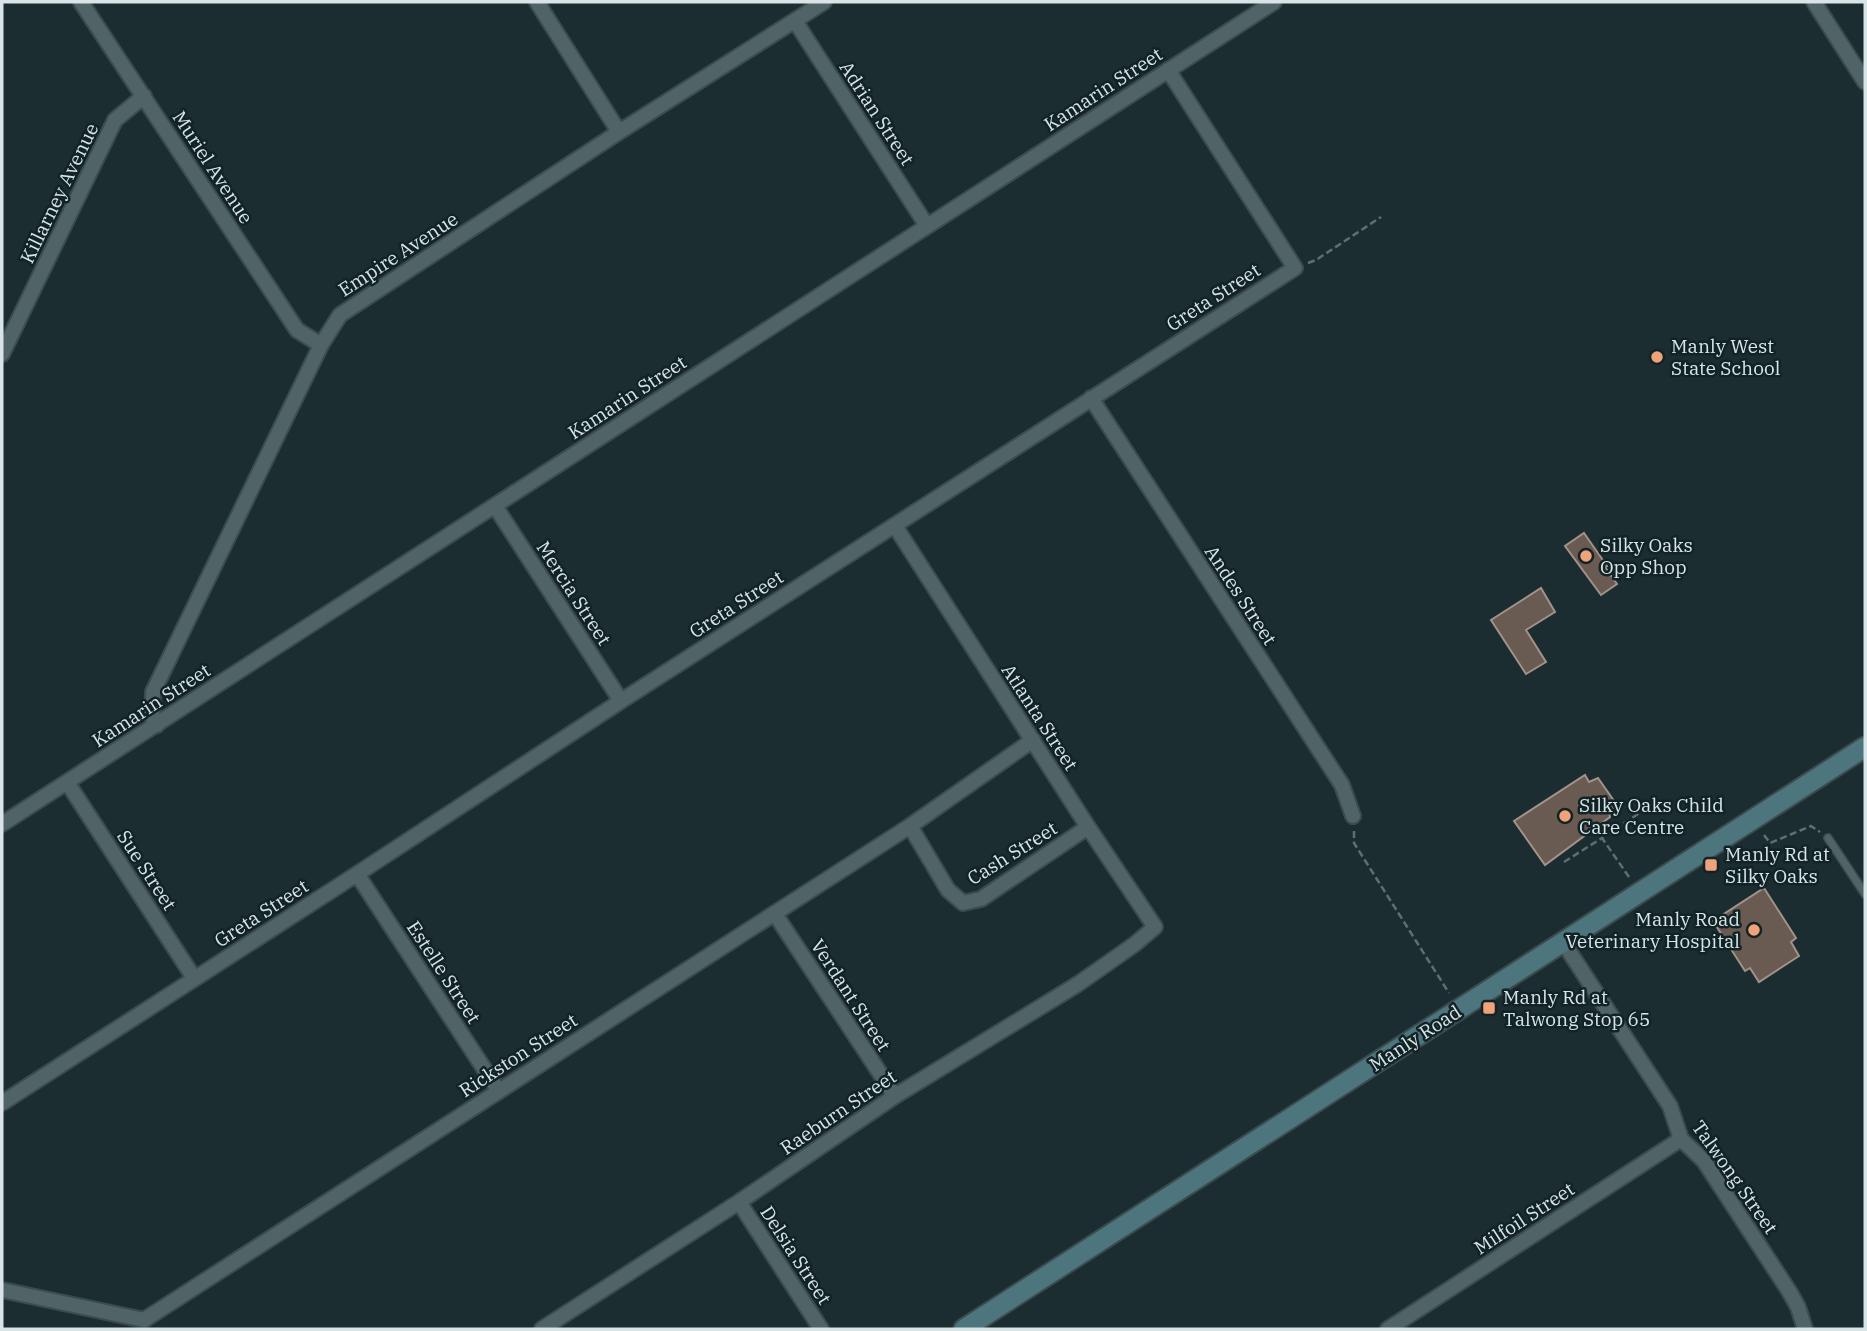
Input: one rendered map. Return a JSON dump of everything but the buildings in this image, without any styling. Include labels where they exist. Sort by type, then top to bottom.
[{"type":"main road","name":"Manly Road","points":[[964,1329],[1865,747]]},
{"type":"street","name":"Muriel Avenue","points":[[81,2],[297,330],[321,345]]},
{"type":"street","points":[[537,2],[620,132]]},
{"type":"street","name":"Empire Avenue","points":[[157,724],[152,718],[153,692],[321,345],[340,315],[824,2]]},
{"type":"street","name":"Kamarin Street","points":[[2,824],[1274,2]]},
{"type":"street","points":[[1814,2],[1865,82]]},
{"type":"street","name":"Adrian Street","points":[[795,20],[927,226]]},
{"type":"street","points":[[1168,69],[1295,268]]},
{"type":"street","name":"Killarney Avenue","points":[[2,354],[115,120],[144,96]]},
{"type":"street","name":"Greta Street","points":[[2,1103],[1295,268]]},
{"type":"street","name":"Andes Street","points":[[1091,398],[1342,785],[1353,816]]},
{"type":"street","name":"Mercia Street","points":[[495,506],[621,701]]},
{"type":"street","name":"Atlanta Street","points":[[895,526],[1155,928]]},
{"type":"street","name":"Rickston Street","points":[[2,1290],[144,1320],[910,827],[1033,740]]},
{"type":"street","name":"Sue Street","points":[[67,782],[194,978]]},
{"type":"street","name":"Cash Street","points":[[910,827],[948,890],[963,902],[981,900],[1088,827]]},
{"type":"street","name":"Estelle Street","points":[[357,874],[498,1090]]},
{"type":"street","name":"Verdant Street","points":[[775,914],[894,1096]]},
{"type":"street","name":"Raeburn Street","points":[[542,1329],[739,1202],[894,1096],[1078,984],[1155,928]]},
{"type":"street","name":"Talwong Street","points":[[1563,942],[1671,1106],[1681,1139],[1704,1161],[1782,1280],[1798,1307],[1805,1329]]},
{"type":"street","name":"Milfoil Street","points":[[1388,1329],[1681,1139]]},
{"type":"street","name":"Delsia Street","points":[[739,1202],[821,1329]]},
{"type":"lane","points":[[1828,838],[1865,894]]},
{"type":"path","points":[[1295,268],[1316,260],[1381,217]]},
{"type":"path","points":[[1564,862],[1656,802]]},
{"type":"path","points":[[1353,816],[1354,843],[1450,993]]},
{"type":"path","points":[[1764,835],[1770,843],[1811,826],[1828,838]]},
{"type":"path","points":[[1602,838],[1629,877]]},
{"type":"place","name":"Manly West State School","points":[[1657,357]]},
{"type":"place","name":"Silky Oaks Opp Shop","points":[[1586,556]]},
{"type":"place","name":"Silky Oaks Child Care Centre","points":[[1565,816]]},
{"type":"place","name":"Manly Rd at Silky Oaks","points":[[1711,865]]},
{"type":"place","name":"Manly Road Veterinary Hospital","points":[[1754,930]]},
{"type":"place","name":"Manly Rd at Talwong Stop 65","points":[[1489,1008]]}]
